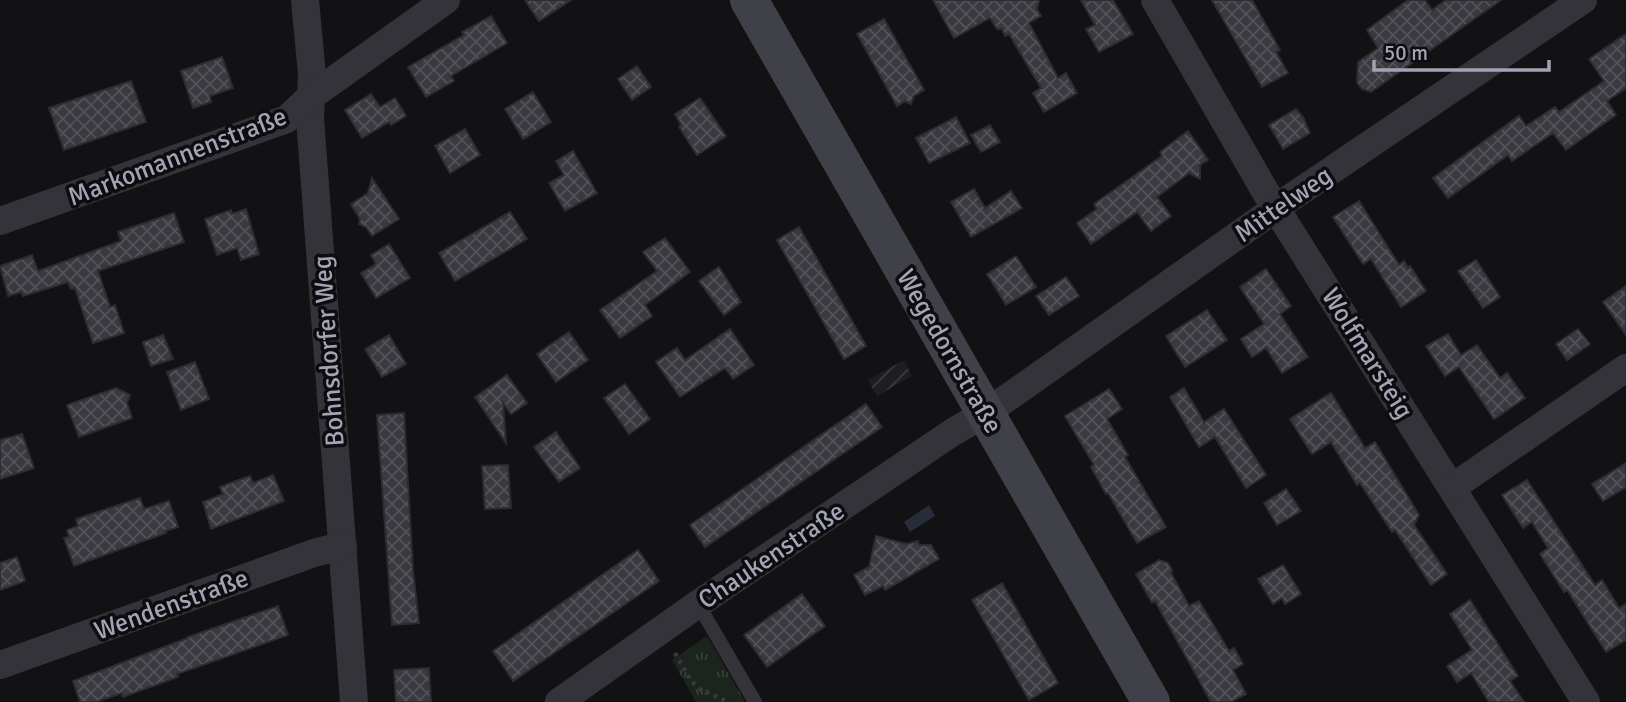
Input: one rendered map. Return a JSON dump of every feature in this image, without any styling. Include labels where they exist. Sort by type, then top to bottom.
[{"type":"street","name":"Bohnsdorfer Weg","points":[[305,0],[312,75],[310,118],[354,702]]},
{"type":"street","name":"Markomannenstraße","points":[[0,221],[287,119],[310,97],[446,0]]},
{"type":"street","name":"Wegedornstraße","points":[[749,0],[1151,702]]},
{"type":"street","name":"Wolfmarsteig","points":[[1155,0],[1276,208],[1586,702]]},
{"type":"street","name":"Mittelweg","points":[[986,413],[1276,208],[1583,0]]},
{"type":"street","points":[[1453,487],[1626,368]]},
{"type":"street","name":"Chaukenstraße","points":[[559,702],[698,604],[953,432],[986,413]]},
{"type":"street","name":"Wendenstraße","points":[[0,665],[317,552],[343,546]]},
{"type":"lane","points":[[698,604],[755,702]]},
{"type":"path","points":[[675,653],[691,681],[728,702]]},
{"type":"shaded area","points":[[904,360],[912,376],[877,396],[868,380]]},
{"type":"shaded area","points":[[929,505],[935,516],[910,532],[904,522]]},
{"type":"green space","points":[[707,636],[745,702],[696,702],[672,660]]},
{"type":"building","points":[[525,0],[571,0],[539,21]]},
{"type":"building","points":[[933,0],[1039,0],[1037,9],[1041,16],[1029,23],[1058,78],[1066,73],[1077,93],[1044,112],[1033,93],[1041,88],[1009,34],[1005,36],[1002,29],[997,29],[990,18],[954,38]]},
{"type":"building","points":[[1081,0],[1113,0],[1133,34],[1099,52],[1086,29],[1095,25]]},
{"type":"building","points":[[1212,0],[1252,0],[1280,50],[1276,52],[1288,73],[1262,87]]},
{"type":"building","points":[[1408,0],[1425,0],[1432,10],[1446,0],[1501,0],[1371,92],[1362,89],[1357,83],[1358,62],[1378,48],[1367,30]]},
{"type":"building","points":[[491,16],[507,43],[451,76],[454,81],[426,97],[408,67]]},
{"type":"building","points":[[884,19],[924,90],[914,96],[911,104],[905,101],[897,106],[857,34]]},
{"type":"building","points":[[1626,34],[1626,88],[1607,101],[1616,115],[1566,150],[1553,133],[1512,161],[1508,155],[1448,198],[1433,178],[1519,116],[1526,126],[1555,107],[1559,112],[1604,81],[1589,59]]},
{"type":"building","points":[[222,57],[233,88],[210,96],[211,102],[193,108],[181,71]]},
{"type":"building","points":[[637,66],[651,87],[632,100],[618,79]]},
{"type":"building","points":[[131,81],[146,122],[64,150],[49,108]]},
{"type":"building","points":[[533,92],[551,122],[523,139],[505,109]]},
{"type":"building","points":[[371,94],[380,107],[395,98],[406,116],[391,125],[389,122],[362,138],[345,110]]},
{"type":"building","points":[[700,98],[726,136],[697,155],[679,127],[681,125],[675,114]]},
{"type":"building","points":[[1296,109],[1310,133],[1283,149],[1269,125]]},
{"type":"building","points":[[956,117],[970,143],[929,163],[916,138]]},
{"type":"building","points":[[990,125],[1000,142],[981,152],[971,135]]},
{"type":"building","points":[[465,129],[480,155],[450,173],[435,146]]},
{"type":"building","points":[[1188,131],[1208,160],[1200,165],[1200,179],[1189,173],[1157,197],[1171,216],[1151,231],[1137,212],[1091,244],[1077,223],[1097,209],[1094,204],[1162,156],[1160,152]]},
{"type":"building","points":[[573,151],[597,193],[565,211],[549,183],[564,175],[556,161]]},
{"type":"building","points":[[372,178],[399,219],[372,236],[366,227],[359,224],[360,219],[351,204],[368,193]]},
{"type":"building","points":[[974,189],[985,208],[1011,191],[1022,208],[971,237],[951,202]]},
{"type":"building","points":[[1359,201],[1399,265],[1404,261],[1408,268],[1410,266],[1426,291],[1401,307],[1371,259],[1363,264],[1333,217]]},
{"type":"building","points":[[246,209],[259,254],[241,260],[237,248],[217,255],[205,219],[231,210],[232,214]]},
{"type":"building","points":[[510,212],[527,239],[455,281],[439,253]]},
{"type":"building","points":[[174,213],[184,242],[98,271],[110,307],[115,305],[124,333],[93,343],[75,288],[71,289],[68,282],[23,296],[21,292],[8,296],[0,266],[32,255],[38,271],[121,241],[118,232]]},
{"type":"building","points":[[799,227],[866,346],[844,359],[777,240]]},
{"type":"building","points":[[665,238],[690,272],[645,305],[652,316],[620,338],[600,310],[657,271],[643,252]]},
{"type":"building","points":[[389,244],[410,278],[376,298],[361,273],[376,264],[371,255]]},
{"type":"building","points":[[1016,256],[1036,287],[1006,305],[987,274]]},
{"type":"building","points":[[1476,260],[1500,297],[1483,308],[1458,271]]},
{"type":"building","points":[[719,267],[741,302],[724,315],[699,281]]},
{"type":"building","points":[[1266,269],[1291,306],[1280,314],[1308,357],[1282,373],[1266,348],[1252,357],[1241,339],[1264,324],[1240,287]]},
{"type":"building","points":[[1066,277],[1079,296],[1049,315],[1036,296]]},
{"type":"building","points":[[1626,286],[1626,335],[1603,302]]},
{"type":"building","points":[[1207,310],[1227,340],[1185,367],[1166,336]]},
{"type":"building","points":[[730,329],[754,365],[733,379],[725,368],[680,397],[656,362],[677,348],[685,360]]},
{"type":"building","points":[[1578,329],[1590,344],[1567,360],[1556,344]]},
{"type":"building","points":[[569,332],[588,360],[556,382],[537,354]]},
{"type":"building","points":[[1448,334],[1461,355],[1477,345],[1500,378],[1507,373],[1525,398],[1494,419],[1459,367],[1445,376],[1426,346]]},
{"type":"building","points":[[163,335],[173,359],[151,366],[143,342]]},
{"type":"building","points":[[389,335],[406,364],[382,377],[365,349]]},
{"type":"building","points":[[195,362],[209,399],[181,410],[167,372]]},
{"type":"building","points":[[507,375],[527,403],[511,414],[503,403],[506,443],[475,397]]},
{"type":"building","points":[[625,384],[650,419],[629,434],[604,398]]},
{"type":"building","points":[[116,388],[130,395],[127,403],[132,418],[79,437],[67,405]]},
{"type":"building","points":[[1184,388],[1204,422],[1224,409],[1266,475],[1246,488],[1215,437],[1199,447],[1170,397]]},
{"type":"building","points":[[1109,389],[1122,409],[1107,419],[1128,455],[1125,457],[1166,527],[1137,543],[1108,493],[1106,494],[1091,467],[1094,465],[1065,416]]},
{"type":"building","points":[[1331,393],[1365,448],[1375,442],[1419,515],[1414,525],[1447,574],[1431,585],[1395,530],[1392,532],[1360,483],[1357,485],[1331,442],[1312,454],[1290,419]]},
{"type":"building","points":[[866,404],[882,427],[705,547],[690,525]]},
{"type":"building","points":[[404,413],[413,570],[419,623],[392,625],[377,415]]},
{"type":"building","points":[[556,432],[580,468],[559,482],[534,447]]},
{"type":"building","points":[[22,434],[34,468],[0,479],[0,440]]},
{"type":"building","points":[[1626,463],[1626,487],[1603,501],[1592,484]]},
{"type":"building","points":[[508,465],[511,508],[485,509],[482,466]]},
{"type":"building","points":[[273,475],[284,501],[211,529],[203,502],[223,494],[220,487],[250,476],[253,483]]},
{"type":"building","points":[[1527,480],[1595,585],[1602,580],[1619,608],[1626,604],[1626,640],[1606,652],[1567,590],[1564,592],[1540,554],[1548,548],[1532,522],[1523,528],[1502,495]]},
{"type":"building","points":[[1286,489],[1301,511],[1277,525],[1264,503]]},
{"type":"building","points":[[140,498],[144,509],[169,501],[178,527],[74,566],[64,538],[69,537],[67,530],[78,526],[76,519]]},
{"type":"building","points":[[876,536],[906,544],[918,541],[919,545],[931,545],[939,559],[885,590],[883,586],[865,595],[854,575],[869,567]]},
{"type":"building","points":[[638,550],[659,581],[513,681],[493,651]]},
{"type":"building","points":[[17,557],[25,581],[0,590],[0,563]]},
{"type":"building","points":[[1159,560],[1168,563],[1189,606],[1199,601],[1229,651],[1234,648],[1243,664],[1233,670],[1246,694],[1231,702],[1211,702],[1155,601],[1152,603],[1136,574]]},
{"type":"building","points":[[1283,565],[1301,594],[1285,604],[1282,598],[1273,604],[1258,579]]},
{"type":"building","points":[[1002,583],[1058,683],[1029,700],[972,600]]},
{"type":"building","points":[[802,594],[825,626],[767,667],[744,635]]},
{"type":"building","points":[[1470,600],[1518,676],[1510,681],[1524,702],[1489,702],[1471,673],[1457,682],[1447,666],[1472,650],[1450,614]]},
{"type":"building","points":[[278,606],[288,635],[177,674],[178,677],[123,697],[122,693],[96,702],[80,702],[73,681]]},
{"type":"building","points":[[429,668],[431,702],[396,702],[394,670]]}]
